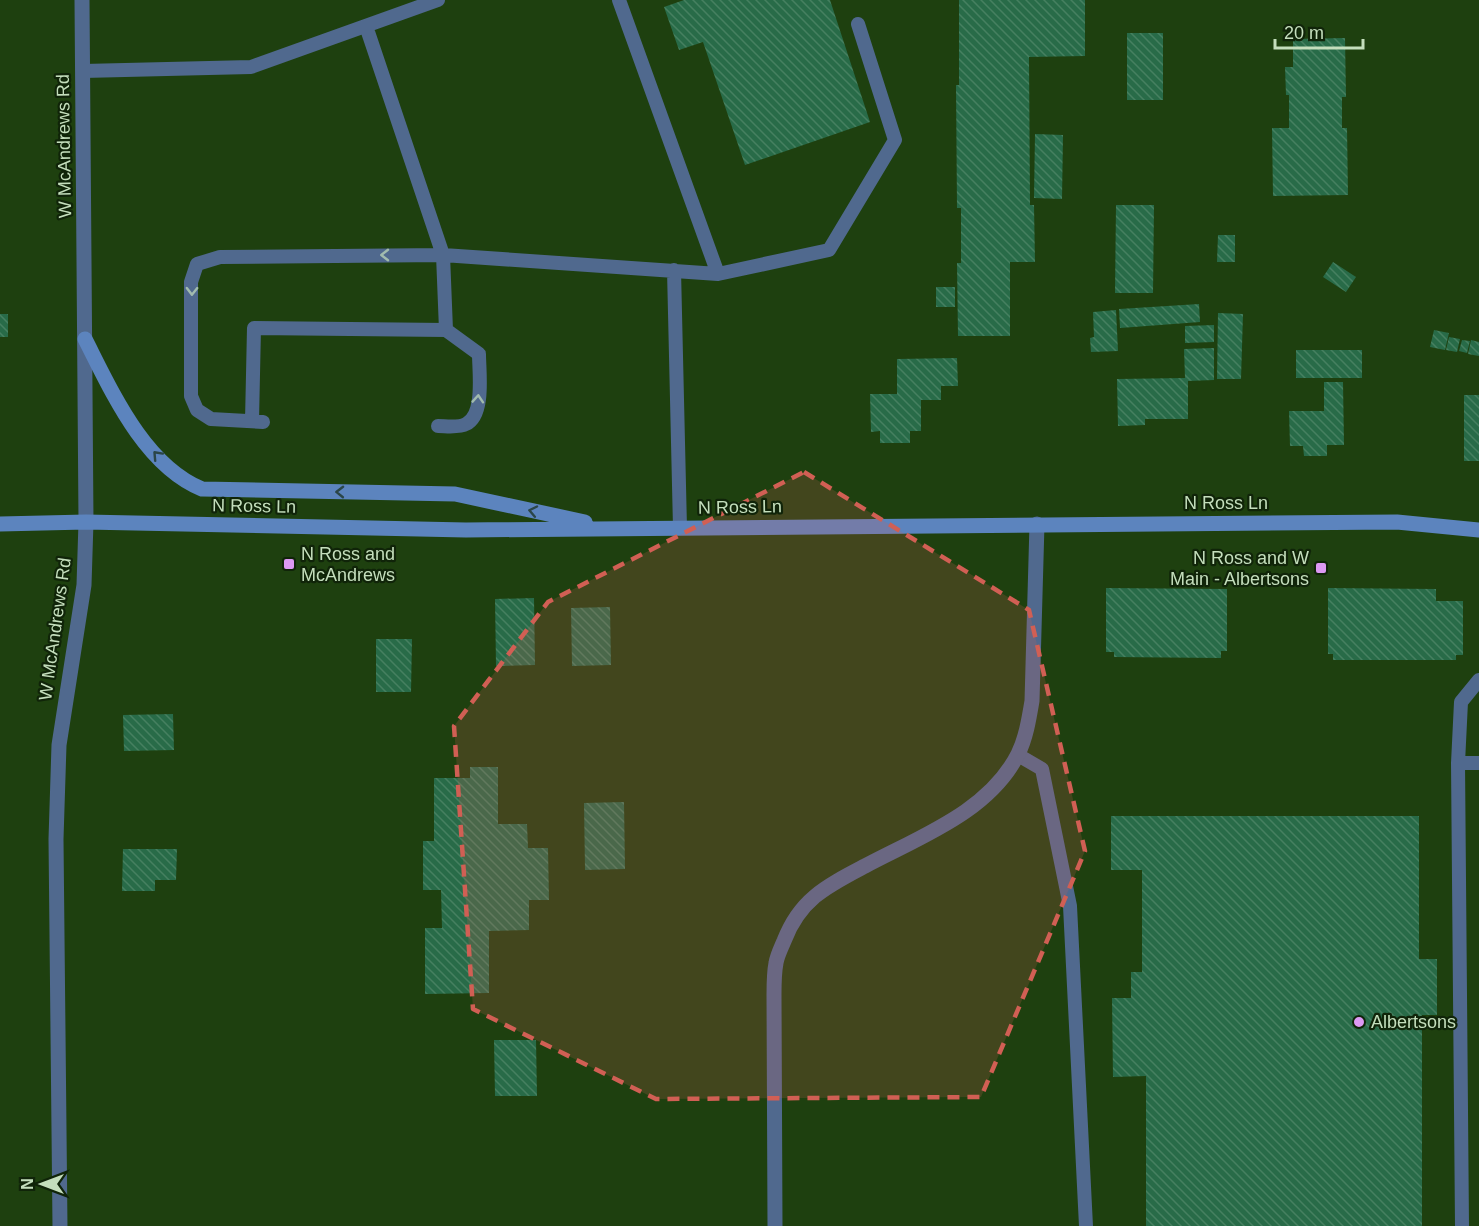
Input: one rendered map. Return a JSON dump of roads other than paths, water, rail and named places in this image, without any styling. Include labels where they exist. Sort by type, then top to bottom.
[{"type":"main road","points":[[85,339],[125,415],[145,442],[187,483],[202,489],[454,494],[611,528]]},
{"type":"main road","name":"N Ross Ln","points":[[0,524],[87,522],[466,530],[1398,522],[1479,530]]},
{"type":"street","name":"W McAndrews Rd","points":[[60,1226],[56,839],[58,757],[84,585],[87,522],[82,0]]},
{"type":"street","points":[[775,1226],[774,995],[776,962],[787,934],[803,907],[825,887],[950,821],[981,801],[1018,754],[1027,728],[1032,701],[1037,524]]},
{"type":"lane","points":[[82,71],[250,67],[438,0]]},
{"type":"lane","points":[[619,0],[718,274]]},
{"type":"lane","points":[[438,426],[465,426],[475,417],[479,405],[479,354],[446,330],[254,328],[257,422],[211,419],[197,410],[191,396],[191,282],[197,264],[220,257],[443,255],[718,274],[829,250],[896,140],[858,24]]},
{"type":"lane","points":[[366,26],[443,255],[446,330]]},
{"type":"lane","points":[[674,270],[680,528]]},
{"type":"lane","points":[[1462,1226],[1458,763],[1461,702],[1479,680]]},
{"type":"lane","points":[[1018,754],[1042,769],[1070,906],[1086,1226]]},
{"type":"lane","points":[[1458,763],[1479,763]]},
{"type":"place","name":"N Ross and McAndrews","points":[[289,564]]},
{"type":"place","name":"N Ross and W Main - Albertsons","points":[[1321,568]]},
{"type":"place","name":"Albertsons","points":[[1359,1022]]}]
